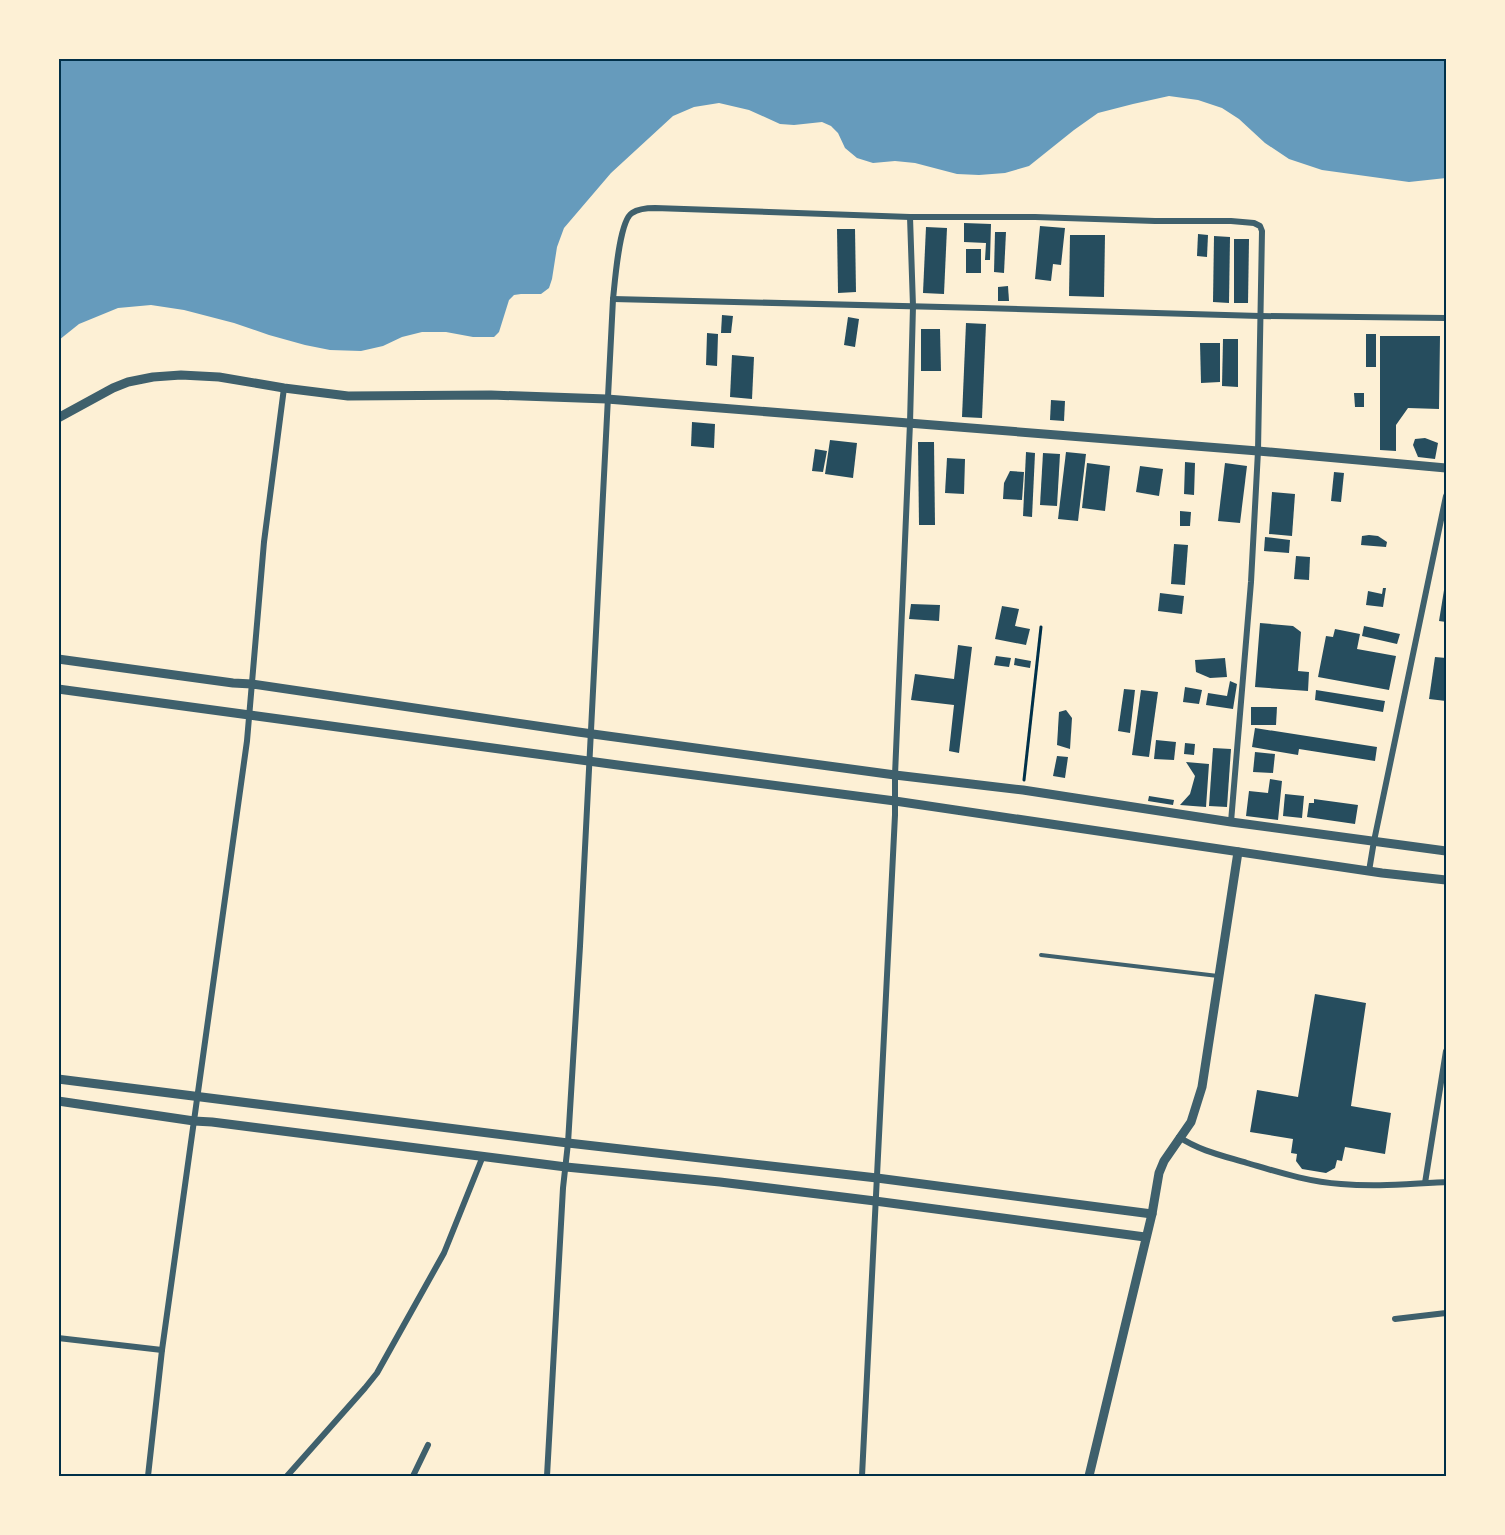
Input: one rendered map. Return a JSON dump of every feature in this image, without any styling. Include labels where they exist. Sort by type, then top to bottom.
[{"type":"street","points":[[547,1476],[588,802],[613,299],[624,224],[632,213],[655,208],[910,217],[1231,221],[1260,226],[1262,231],[1258,451],[1251,582],[1231,822]]},
{"type":"street","points":[[862,1476],[880,1134],[910,423],[913,306],[910,217]]},
{"type":"street","points":[[613,299],[1260,316],[1446,318]]},
{"type":"street","points":[[58,418],[128,382],[181,375],[219,377],[348,396],[491,395],[607,399],[1446,468]]},
{"type":"street","points":[[148,1476],[162,1350],[196,1096],[247,741],[264,542],[284,388]]},
{"type":"street","points":[[1369,871],[1446,496]]},
{"type":"street","points":[[58,659],[252,684],[895,775],[1023,789],[1231,822],[1446,851]]},
{"type":"street","points":[[58,688],[895,801],[1369,871],[1446,880]]},
{"type":"street","points":[[1089,1476],[1162,1165],[1193,1118],[1202,1087],[1238,852]]},
{"type":"street","points":[[1425,1183],[1446,1053]]},
{"type":"street","points":[[58,1079],[568,1143],[877,1178],[1152,1214]]},
{"type":"street","points":[[58,1101],[194,1121],[566,1167],[720,1182],[1145,1237]]},
{"type":"street","points":[[1179,1137],[1192,1145],[1224,1157],[1317,1181],[1364,1185],[1446,1182]]},
{"type":"street","points":[[287,1476],[377,1373],[444,1253],[483,1156]]},
{"type":"street","points":[[1395,1319],[1446,1313]]},
{"type":"street","points":[[58,1338],[162,1350]]},
{"type":"street","points":[[413,1476],[428,1445]]},
{"type":"lane","points":[[1041,955],[1219,976]]},
{"type":"path","points":[[1023,789],[1041,627]]},
{"type":"water","points":[[59,58],[1446,59],[1446,178],[1409,182],[1322,170],[1289,159],[1265,143],[1239,119],[1222,108],[1198,100],[1169,96],[1098,113],[1029,166],[1005,173],[979,175],[957,174],[915,163],[895,161],[873,163],[857,158],[845,148],[838,133],[831,126],[822,122],[780,124],[749,110],[719,103],[694,107],[673,116],[611,173],[564,228],[557,247],[549,288],[541,294],[514,295],[509,300],[499,332],[494,337],[422,332],[361,351],[330,350],[184,310],[151,305],[118,308],[79,324],[59,340]]},
{"type":"building","points":[[964,223],[991,224],[990,260],[985,260],[986,243],[964,242]]},
{"type":"building","points":[[1040,226],[1065,228],[1061,265],[1053,264],[1051,281],[1035,279]]},
{"type":"building","points":[[926,227],[947,228],[944,294],[923,293]]},
{"type":"building","points":[[837,229],[855,229],[856,292],[838,293]]},
{"type":"building","points":[[995,232],[1006,232],[1004,273],[994,272]]},
{"type":"building","points":[[1198,234],[1208,235],[1207,257],[1197,256]]},
{"type":"building","points":[[1070,235],[1105,235],[1104,297],[1069,296]]},
{"type":"building","points":[[1214,236],[1230,237],[1229,303],[1213,302]]},
{"type":"building","points":[[1234,239],[1249,239],[1248,303],[1234,303]]},
{"type":"building","points":[[966,249],[981,249],[981,273],[966,273]]},
{"type":"building","points":[[1008,286],[1009,301],[998,301],[998,287]]},
{"type":"building","points":[[722,315],[733,316],[731,333],[721,333]]},
{"type":"building","points":[[848,317],[859,319],[855,347],[844,345]]},
{"type":"building","points":[[966,323],[986,324],[982,418],[962,417]]},
{"type":"building","points":[[921,329],[940,329],[941,371],[921,371]]},
{"type":"building","points":[[707,333],[718,334],[717,366],[706,365]]},
{"type":"building","points":[[1366,334],[1376,334],[1376,367],[1366,367]]},
{"type":"building","points":[[1380,336],[1440,336],[1439,409],[1408,408],[1396,425],[1396,451],[1380,450]]},
{"type":"building","points":[[1223,339],[1238,339],[1238,387],[1222,386]]},
{"type":"building","points":[[1200,343],[1220,343],[1220,382],[1201,383]]},
{"type":"building","points":[[732,355],[754,357],[752,399],[730,397]]},
{"type":"building","points":[[1354,393],[1364,393],[1364,407],[1355,407]]},
{"type":"building","points":[[1051,400],[1065,401],[1064,421],[1050,420]]},
{"type":"building","points":[[692,422],[715,424],[714,448],[691,446]]},
{"type":"building","points":[[1425,438],[1438,443],[1435,459],[1418,457],[1413,445],[1415,439]]},
{"type":"building","points":[[830,440],[857,443],[853,478],[825,474]]},
{"type":"building","points":[[918,442],[934,442],[935,525],[919,525]]},
{"type":"building","points":[[815,449],[827,451],[823,472],[812,471]]},
{"type":"building","points":[[1026,452],[1035,453],[1032,517],[1023,516]]},
{"type":"building","points":[[1066,452],[1086,454],[1078,521],[1058,519]]},
{"type":"building","points":[[1043,453],[1060,454],[1057,506],[1040,505]]},
{"type":"building","points":[[947,458],[965,459],[964,494],[945,493]]},
{"type":"building","points":[[1185,462],[1195,463],[1194,495],[1184,494]]},
{"type":"building","points":[[1087,463],[1110,466],[1105,511],[1082,508]]},
{"type":"building","points":[[1225,463],[1247,466],[1240,523],[1218,521]]},
{"type":"building","points":[[1140,466],[1163,469],[1159,496],[1136,492]]},
{"type":"building","points":[[1010,471],[1024,472],[1022,500],[1003,499],[1004,483]]},
{"type":"building","points":[[1334,472],[1344,473],[1341,502],[1331,501]]},
{"type":"building","points":[[1272,492],[1295,494],[1292,536],[1269,534]]},
{"type":"building","points":[[1180,511],[1191,512],[1190,526],[1180,526]]},
{"type":"building","points":[[1362,536],[1378,536],[1387,542],[1386,547],[1361,545]]},
{"type":"building","points":[[1265,537],[1290,540],[1289,553],[1264,551]]},
{"type":"building","points":[[1174,544],[1188,545],[1185,585],[1171,584]]},
{"type":"building","points":[[1296,556],[1310,557],[1309,580],[1294,579]]},
{"type":"building","points":[[1446,584],[1446,622],[1439,621]]},
{"type":"building","points":[[1383,588],[1386,588],[1383,607],[1366,605],[1368,591],[1382,594]]},
{"type":"building","points":[[1160,593],[1184,596],[1182,614],[1158,611]]},
{"type":"building","points":[[911,604],[940,605],[939,621],[909,619]]},
{"type":"building","points":[[1002,606],[1019,609],[1015,626],[1030,629],[1026,645],[995,639]]},
{"type":"building","points":[[1260,623],[1293,626],[1301,632],[1298,671],[1309,672],[1308,691],[1255,687]]},
{"type":"building","points":[[1364,626],[1400,634],[1397,644],[1362,636]]},
{"type":"building","points":[[1335,629],[1360,634],[1357,649],[1396,656],[1389,690],[1318,677],[1326,636],[1333,637]]},
{"type":"building","points":[[958,645],[972,647],[959,753],[949,751],[954,705],[911,700],[915,674],[954,679]]},
{"type":"building","points":[[996,656],[1011,658],[1009,667],[994,665]]},
{"type":"building","points":[[1435,657],[1446,658],[1446,701],[1429,699]]},
{"type":"building","points":[[1015,658],[1031,661],[1030,668],[1014,665]]},
{"type":"building","points":[[1225,658],[1227,677],[1210,678],[1196,672],[1195,660]]},
{"type":"building","points":[[1230,681],[1237,684],[1233,709],[1206,705],[1208,693],[1227,696]]},
{"type":"building","points":[[1185,687],[1202,690],[1199,704],[1183,702]]},
{"type":"building","points":[[1124,689],[1135,690],[1130,733],[1118,731]]},
{"type":"building","points":[[1141,690],[1158,692],[1149,757],[1132,755]]},
{"type":"building","points":[[1316,690],[1385,701],[1383,712],[1315,700]]},
{"type":"building","points":[[1251,707],[1277,707],[1276,725],[1251,725]]},
{"type":"building","points":[[1066,710],[1072,718],[1070,749],[1057,745],[1059,712]]},
{"type":"building","points":[[1255,728],[1377,747],[1375,761],[1299,749],[1298,755],[1252,747]]},
{"type":"building","points":[[1156,740],[1176,742],[1174,760],[1154,759]]},
{"type":"building","points":[[1185,743],[1195,744],[1194,755],[1184,754]]},
{"type":"building","points":[[1213,748],[1231,749],[1227,807],[1209,806]]},
{"type":"building","points":[[1255,752],[1275,754],[1273,773],[1253,772]]},
{"type":"building","points":[[1057,756],[1068,757],[1065,778],[1053,776]]},
{"type":"building","points":[[1186,762],[1209,764],[1206,807],[1180,805],[1190,794],[1195,776]]},
{"type":"building","points":[[1270,779],[1282,781],[1278,820],[1246,816],[1249,791],[1268,793]]},
{"type":"building","points":[[1285,794],[1304,796],[1302,818],[1283,816]]},
{"type":"building","points":[[1149,796],[1174,800],[1173,805],[1148,801]]},
{"type":"building","points":[[1314,799],[1358,805],[1355,824],[1307,817],[1309,803],[1314,803]]},
{"type":"building","points":[[1315,994],[1366,1003],[1351,1106],[1391,1113],[1385,1154],[1345,1147],[1342,1161],[1337,1160],[1335,1168],[1326,1173],[1302,1169],[1296,1161],[1297,1154],[1291,1153],[1293,1139],[1250,1132],[1257,1090],[1298,1097]]}]
